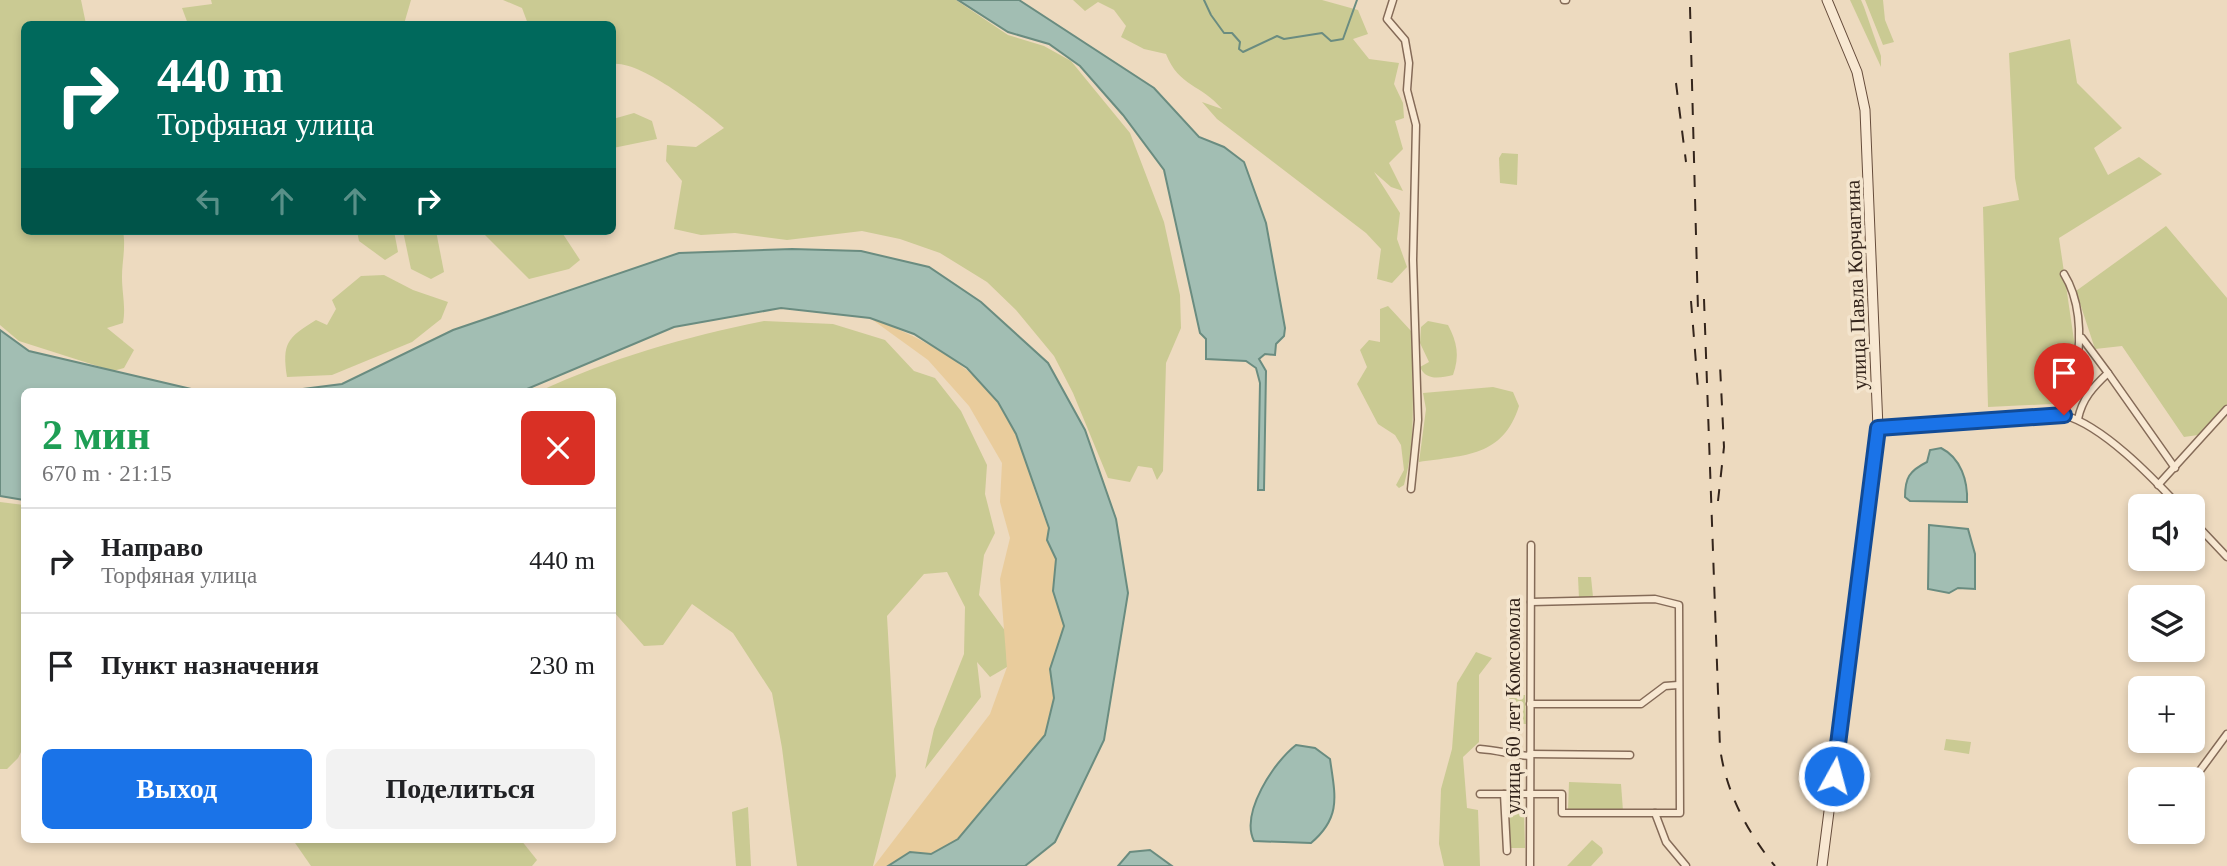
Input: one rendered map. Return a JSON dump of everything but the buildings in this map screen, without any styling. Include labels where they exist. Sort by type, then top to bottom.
[{"type":"main road","name":"улица Павла Корчагина","points":[[1822,866],[1878,428],[1865,110],[1857,72],[1827,0]]},
{"type":"street","points":[[1393,0],[1387,19],[1405,40],[1409,63],[1407,90],[1416,125],[1413,260],[1418,421],[1411,489]]},
{"type":"street","points":[[2064,274],[2070,284],[2081,337],[2076,372],[2091,390]]},
{"type":"street","points":[[2081,337],[2175,468]]},
{"type":"street","points":[[2078,419],[2081,406],[2091,390],[2108,373]]},
{"type":"street","points":[[2158,485],[2227,409]]},
{"type":"street","points":[[1878,428],[2064,415],[2078,419],[2167,494]]},
{"type":"street","points":[[2205,534],[2227,557]]},
{"type":"street","name":"улица 60 лет Комсомола","points":[[1530,866],[1531,545]]},
{"type":"street","points":[[1480,794],[1562,794],[1562,813],[1680,813],[1679,605],[1531,602]]},
{"type":"street","points":[[1530,704],[1641,704],[1665,686],[1678,685]]},
{"type":"street","points":[[2203,767],[2227,734]]},
{"type":"street","points":[[1479,749],[1502,750],[1509,755],[1630,755]]},
{"type":"street","points":[[1504,794],[1507,851]]},
{"type":"street","points":[[1655,813],[1666,842],[1686,866]]},
{"type":"green space","points":[[0,0],[81,0],[85,21],[21,21],[21,235],[123,235],[123,323],[107,328],[134,350],[124,368],[113,371],[19,341],[0,325]]},
{"type":"green space","points":[[211,0],[411,0],[405,21],[187,21],[182,8],[212,4]]},
{"type":"green space","points":[[503,0],[956,0],[1008,35],[1044,46],[1071,61],[1130,133],[1164,222],[1180,295],[1181,328],[1166,363],[1163,471],[1157,480],[1152,468],[1138,466],[1130,482],[1108,478],[1073,393],[1054,356],[1016,310],[987,282],[940,253],[900,239],[862,231],[787,240],[735,233],[701,235],[674,229],[682,181],[666,161],[667,145],[696,147],[724,128],[655,78],[625,65],[616,64],[616,21],[527,21],[522,8]]},
{"type":"green space","points":[[1073,0],[1322,0],[1358,10],[1368,34],[1353,39],[1369,59],[1399,63],[1394,84],[1403,103],[1404,118],[1395,121],[1403,149],[1389,163],[1403,191],[1391,187],[1374,172],[1400,213],[1397,239],[1407,267],[1392,283],[1377,279],[1381,249],[1366,233],[1217,119],[1202,102],[1222,109],[1177,73],[1166,54],[1144,49],[1121,37],[1126,26],[1114,10],[1098,2],[1085,11]]},
{"type":"green space","points":[[1850,0],[1861,0],[1881,56],[1881,67]]},
{"type":"green space","points":[[1865,0],[1883,0],[1885,20],[1894,42],[1883,45]]},
{"type":"green space","points":[[2070,39],[2077,83],[2122,128],[2094,148],[2108,175],[2139,157],[2162,174],[2059,238],[2081,388],[2071,403],[1988,407],[1983,207],[2019,200],[2015,178],[2009,53]]},
{"type":"green space","points":[[634,113],[652,121],[657,139],[616,147],[616,118]]},
{"type":"green space","points":[[1502,153],[1518,154],[1517,185],[1500,183],[1499,158]]},
{"type":"green space","points":[[2166,226],[2227,298],[2227,404],[2198,435],[2184,437],[2122,346],[2095,349],[2076,291]]},
{"type":"green space","points":[[358,235],[395,235],[398,252],[385,260],[359,241]]},
{"type":"green space","points":[[404,235],[437,235],[444,272],[431,279],[411,269]]},
{"type":"green space","points":[[485,235],[564,235],[580,260],[569,269],[529,279]]},
{"type":"green space","points":[[384,275],[413,290],[448,302],[441,319],[412,342],[332,375],[287,377],[286,349],[293,337],[316,320],[327,325],[336,309],[332,300],[361,276]]},
{"type":"green space","points":[[1388,306],[1412,332],[1411,447],[1404,485],[1399,488],[1396,485],[1404,470],[1401,445],[1395,435],[1378,424],[1357,384],[1367,367],[1360,350],[1369,340],[1380,342],[1380,309]]},
{"type":"green space","points":[[764,321],[833,324],[885,340],[914,371],[935,378],[961,411],[987,465],[985,494],[995,533],[984,555],[979,595],[1006,632],[1007,667],[990,677],[977,662],[981,697],[925,769],[934,729],[964,654],[965,607],[947,572],[924,574],[887,616],[896,776],[873,866],[797,866],[772,693],[733,633],[692,604],[663,645],[644,646],[616,614],[616,388],[547,388],[593,369],[706,334]]},
{"type":"green space","points":[[1428,321],[1448,325],[1451,331],[1457,355],[1453,375],[1430,376],[1420,367],[1429,362],[1420,343],[1421,327]]},
{"type":"green space","points":[[1493,387],[1513,392],[1519,406],[1503,435],[1492,444],[1467,455],[1419,462],[1426,409],[1423,393]]},
{"type":"green space","points":[[0,502],[21,505],[21,752],[7,769],[0,769]]},
{"type":"green space","points":[[1578,577],[1591,577],[1593,597],[1579,598]]},
{"type":"green space","points":[[1476,652],[1492,658],[1479,675],[1479,742],[1463,757],[1467,808],[1478,810],[1480,866],[1444,866],[1439,844],[1441,789],[1452,749],[1457,683]]},
{"type":"green space","points":[[1508,695],[1525,695],[1526,724],[1509,723]]},
{"type":"green space","points":[[1946,739],[1971,742],[1969,754],[1944,750]]},
{"type":"green space","points":[[1569,782],[1621,784],[1623,811],[1568,810]]},
{"type":"green space","points":[[748,807],[751,866],[736,866],[732,812]]},
{"type":"green space","points":[[1507,809],[1524,810],[1525,848],[1509,848]]},
{"type":"green space","points":[[1592,840],[1602,848],[1603,853],[1591,866],[1567,866]]},
{"type":"green space","points":[[295,843],[523,843],[537,860],[532,866],[311,866]]},
{"type":"sand","points":[[870,318],[915,337],[956,362],[992,394],[1006,414],[1017,436],[1049,528],[1047,540],[1056,559],[1053,591],[1064,626],[1050,669],[1054,698],[1045,735],[958,839],[931,854],[910,852],[888,866],[874,866],[990,714],[1007,667],[1000,579],[1010,538],[1000,502],[1002,463],[969,406],[928,360]]},
{"type":"shaded area","points":[[958,0],[1019,0],[1154,88],[1199,137],[1224,147],[1244,162],[1266,223],[1285,328],[1284,336],[1276,344],[1275,355],[1265,354],[1259,359],[1266,371],[1264,490],[1258,490],[1260,383],[1256,368],[1246,361],[1206,359],[1206,339],[1200,333],[1164,170],[1123,115],[1080,66],[1049,44],[1008,32]]},
{"type":"shaded area","points":[[792,249],[861,251],[929,267],[981,302],[1048,363],[1085,430],[1116,519],[1128,593],[1104,740],[1055,842],[1025,866],[888,866],[910,852],[931,854],[958,839],[1045,735],[1054,698],[1050,669],[1064,626],[1053,591],[1056,559],[1047,540],[1049,528],[1016,434],[998,402],[967,368],[914,334],[870,318],[781,308],[674,327],[529,388],[310,388],[342,384],[453,330],[679,253]]},
{"type":"shaded area","points":[[0,330],[29,351],[187,388],[21,388],[21,500],[0,496]]},
{"type":"shaded area","points":[[1941,448],[1954,458],[1962,471],[1967,502],[1910,501],[1905,497],[1909,476],[1927,462],[1930,450]]},
{"type":"shaded area","points":[[1929,525],[1968,529],[1975,554],[1975,589],[1958,588],[1949,593],[1928,589]]},
{"type":"shaded area","points":[[1296,745],[1315,748],[1330,759],[1334,805],[1328,824],[1311,843],[1254,841],[1252,817],[1261,789],[1278,763]]},
{"type":"shaded area","points":[[1150,850],[1172,866],[1118,866],[1130,852]]},
{"type":"waterway","points":[[1204,0],[1224,33],[1232,33],[1240,42],[1239,49],[1243,52],[1277,36],[1284,39],[1322,33],[1331,41],[1343,39],[1357,0]]},
{"type":"railway","points":[[1690,7],[1698,311]]},
{"type":"railway","points":[[1676,83],[1686,162]]},
{"type":"railway","points":[[1704,299],[1720,748],[1727,780],[1739,811],[1775,866]]},
{"type":"railway","points":[[1691,301],[1698,388]]},
{"type":"railway","points":[[1718,501],[1724,447],[1720,365]]},
{"type":"route","points":[[1834,776],[1878,428],[2064,415]]}]
